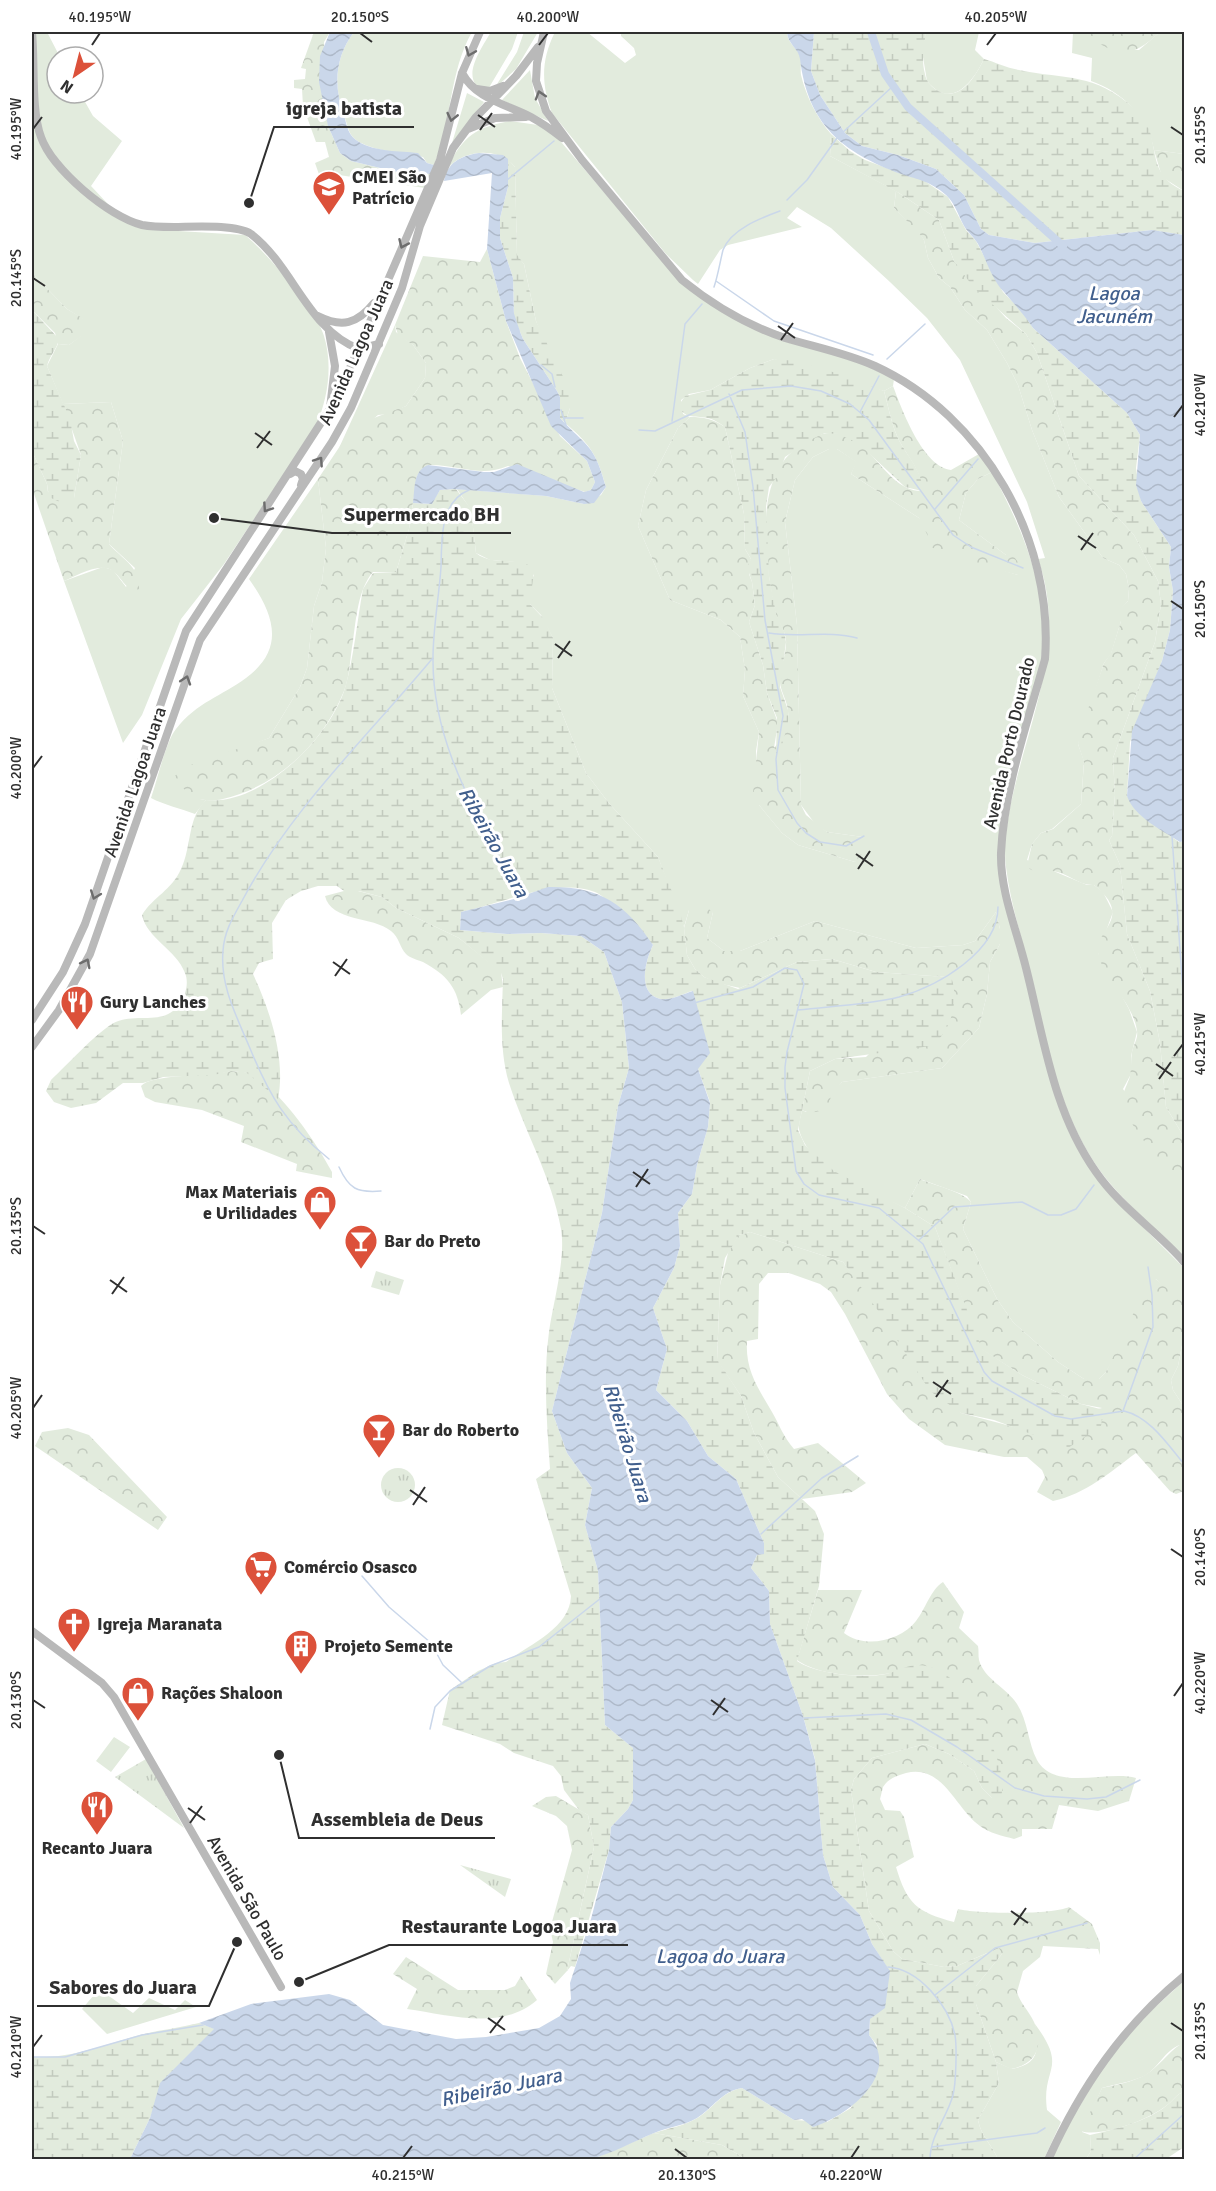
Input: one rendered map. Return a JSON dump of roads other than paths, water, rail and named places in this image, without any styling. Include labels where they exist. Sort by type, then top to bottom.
[{"type":"main road","name":"Avenida Lagoa Juara","points":[[32,1047],[59,1010],[90,954],[200,640],[343,423],[379,344],[406,277],[420,226],[443,161],[462,73],[480,32]]},
{"type":"main road","points":[[32,33],[37,125],[45,148],[62,170],[112,210],[141,225],[231,229],[248,232],[273,256],[329,332],[335,366],[329,414]]},
{"type":"main road","name":"Avenida Lagoa Juara","points":[[443,161],[464,131],[526,64],[545,34]]},
{"type":"main road","points":[[545,34],[537,63],[540,98],[568,143]]},
{"type":"main road","points":[[462,73],[472,88],[533,118],[568,143]]},
{"type":"main road","points":[[472,88],[490,91],[509,83]]},
{"type":"main road","points":[[464,131],[495,118],[517,116],[533,118]]},
{"type":"main road","name":"Avenida Porto Dourado","points":[[568,143],[682,280],[721,309],[762,330],[875,366],[923,393],[957,423],[982,451],[1000,479],[1021,524],[1040,578],[1046,645],[1004,825],[1001,864],[1008,902],[1051,1075],[1080,1147],[1107,1186],[1185,1262]]},
{"type":"main road","name":"Avenida Lagoa Juara","points":[[32,1020],[63,972],[85,924],[186,631],[329,414],[359,349],[380,295],[433,186]]},
{"type":"main road","points":[[318,316],[334,323],[354,322],[366,313],[380,295]]},
{"type":"main road","points":[[329,332],[359,349],[379,344]]},
{"type":"main road","points":[[290,474],[298,471],[303,479],[290,505]]},
{"type":"main road","name":"Avenida São Paulo","points":[[32,1631],[102,1683],[114,1696],[281,1987]]},
{"type":"main road","points":[[1048,2160],[1089,2080],[1110,2050],[1126,2030],[1185,1976]]},
{"type":"water","points":[[330,32],[354,32],[343,51],[337,83],[340,104],[350,134],[355,140],[373,148],[418,153],[427,163],[434,165],[432,174],[401,173],[351,161],[340,153],[328,126],[319,82],[320,56]]},
{"type":"water","name":"Lagoa Jacuném","points":[[787,32],[814,32],[811,71],[820,95],[845,133],[862,146],[898,155],[936,169],[964,195],[981,229],[989,235],[1035,243],[1152,230],[1184,235],[1184,841],[1180,842],[1142,817],[1127,796],[1132,731],[1162,661],[1170,630],[1173,591],[1169,567],[1171,547],[1141,501],[1136,485],[1140,435],[1127,413],[1033,328],[1000,287],[978,244],[946,195],[929,184],[861,156],[831,133],[811,102],[804,82],[799,55]]},
{"type":"water","points":[[479,153],[503,155],[508,159],[508,187],[500,218],[500,238],[513,278],[514,317],[523,339],[560,397],[560,418],[589,448],[598,462],[606,487],[594,503],[584,504],[546,496],[453,489],[440,490],[432,504],[413,503],[417,476],[428,465],[494,472],[517,464],[584,492],[591,490],[595,482],[587,461],[551,426],[506,321],[487,249],[492,173],[444,181],[448,169],[456,161]]},
{"type":"water","name":"Lagoa do Juara","points":[[548,887],[566,887],[596,894],[621,908],[632,918],[653,945],[646,967],[645,983],[653,996],[668,999],[693,991],[710,1053],[698,1069],[710,1103],[708,1127],[697,1165],[692,1194],[678,1213],[680,1246],[674,1268],[653,1308],[667,1349],[656,1390],[687,1421],[708,1456],[736,1479],[764,1543],[764,1554],[757,1555],[751,1568],[769,1591],[770,1624],[803,1716],[815,1760],[823,1855],[833,1887],[860,1915],[872,1944],[890,1971],[885,2008],[870,2019],[869,2035],[878,2050],[879,2064],[875,2078],[867,2092],[855,2103],[813,2127],[802,2119],[794,2120],[742,2088],[723,2096],[692,2121],[659,2131],[590,2159],[130,2159],[150,2118],[160,2083],[214,2029],[199,2023],[251,2004],[329,1994],[350,2000],[383,2025],[456,2039],[486,2037],[539,2028],[560,2016],[571,1999],[570,1983],[591,1919],[609,1850],[611,1827],[628,1809],[633,1800],[633,1748],[605,1725],[598,1571],[585,1525],[592,1488],[567,1453],[552,1411],[602,1213],[618,1106],[629,1068],[622,1002],[604,952],[581,936],[460,930],[461,912],[514,899]]},
{"type":"waterway","name":"Lagoa Jacuném","points":[[871,32],[885,74],[908,107],[1063,246]]},
{"type":"waterway","points":[[842,133],[892,87]]},
{"type":"waterway","points":[[787,200],[807,180],[837,138]]},
{"type":"waterway","points":[[507,180],[554,141]]},
{"type":"waterway","points":[[714,287],[723,250],[733,236],[747,225],[780,211]]},
{"type":"waterway","points":[[716,281],[774,321],[873,355]]},
{"type":"waterway","points":[[672,421],[685,324],[702,304]]},
{"type":"waterway","name":"Ribeirão Juara","points":[[513,313],[519,331]]},
{"type":"waterway","points":[[887,359],[925,324]]},
{"type":"waterway","name":"Ribeirão Juara","points":[[541,365],[552,374],[555,387]]},
{"type":"waterway","points":[[860,412],[879,376]]},
{"type":"waterway","points":[[639,430],[655,431],[742,390],[791,386],[821,391],[850,404],[869,420],[953,535],[971,547],[1023,568]]},
{"type":"waterway","points":[[729,394],[745,432],[753,487],[765,620],[783,716],[776,759],[778,790],[797,823],[806,833],[820,842],[846,846],[864,836]]},
{"type":"waterway","name":"Ribeirão Juara","points":[[561,410],[566,425]]},
{"type":"waterway","points":[[564,418],[583,418]]},
{"type":"waterway","points":[[935,509],[978,459]]},
{"type":"waterway","name":"Ribeirão Juara","points":[[469,490],[452,503],[442,534],[433,647],[435,691],[450,753],[475,811],[520,897]]},
{"type":"waterway","points":[[769,633],[836,635],[857,638]]},
{"type":"waterway","points":[[329,1159],[301,1134],[280,1108],[256,1064],[226,988],[223,964],[224,944],[235,913],[283,836],[331,775],[432,659]]},
{"type":"waterway","points":[[1172,836],[1184,1006]]},
{"type":"waterway","points":[[798,1010],[887,1000],[931,985],[963,965],[977,952],[988,938],[995,923],[998,907]]},
{"type":"waterway","points":[[694,1003],[753,987],[785,968],[797,970],[804,984],[787,1052],[785,1088],[796,1171],[804,1184],[819,1195],[879,1208],[923,1244],[984,1372],[992,1381],[1055,1416],[1071,1419],[1124,1411],[1133,1414],[1150,1425],[1184,1464]]},
{"type":"waterway","points":[[339,1167],[346,1180],[355,1188],[381,1191]]},
{"type":"waterway","points":[[919,1240],[954,1207],[1022,1202],[1048,1215],[1061,1215],[1076,1209],[1094,1185]]},
{"type":"waterway","points":[[1123,1411],[1153,1327],[1148,1267]]},
{"type":"waterway","points":[[761,1534],[822,1478],[858,1456]]},
{"type":"waterway","points":[[362,1576],[389,1607],[431,1643],[443,1665],[461,1682]]},
{"type":"waterway","points":[[430,1729],[435,1707],[450,1691],[490,1666],[539,1647],[601,1598]]},
{"type":"waterway","points":[[804,1718],[886,1714],[911,1720],[957,1747],[1015,1788],[1044,1796],[1087,1799],[1106,1797],[1140,1780]]},
{"type":"waterway","points":[[935,1995],[995,1948],[1087,1923]]},
{"type":"waterway","name":"Ribeirão Juara","points":[[888,1967],[911,1974],[931,1991],[946,2012],[955,2035],[956,2065],[953,2095],[933,2143],[930,2160]]},
{"type":"waterway","points":[[32,2057],[65,2057],[142,2035],[203,2025]]},
{"type":"waterway","points":[[1133,2160],[1184,2114]]},
{"type":"waterway","points":[[932,2147],[1037,2133],[1045,2128]]},
{"type":"place","name":"igreja batista","points":[[249,203]]},
{"type":"place","name":"CMEI São Patrício","points":[[329,216]]},
{"type":"place","name":"Supermercado BH","points":[[214,518]]},
{"type":"place","name":"Gury Lanches","points":[[77,1031]]},
{"type":"place","name":"Max Materiais e Urilidades","points":[[320,1231]]},
{"type":"place","name":"Bar do Preto","points":[[361,1270]]},
{"type":"place","name":"Bar do Roberto","points":[[379,1459]]},
{"type":"place","name":"Comércio Osasco","points":[[261,1596]]},
{"type":"place","name":"Igreja Maranata","points":[[74,1653]]},
{"type":"place","name":"Projeto Semente","points":[[301,1675]]},
{"type":"place","name":"Rações Shaloon","points":[[138,1722]]},
{"type":"place","name":"Assembleia de Deus","points":[[279,1755]]},
{"type":"place","name":"Recanto Juara","points":[[97,1836]]},
{"type":"place","name":"Sabores do Juara","points":[[237,1942]]},
{"type":"place","name":"Restaurante Logoa Juara","points":[[299,1982]]}]
